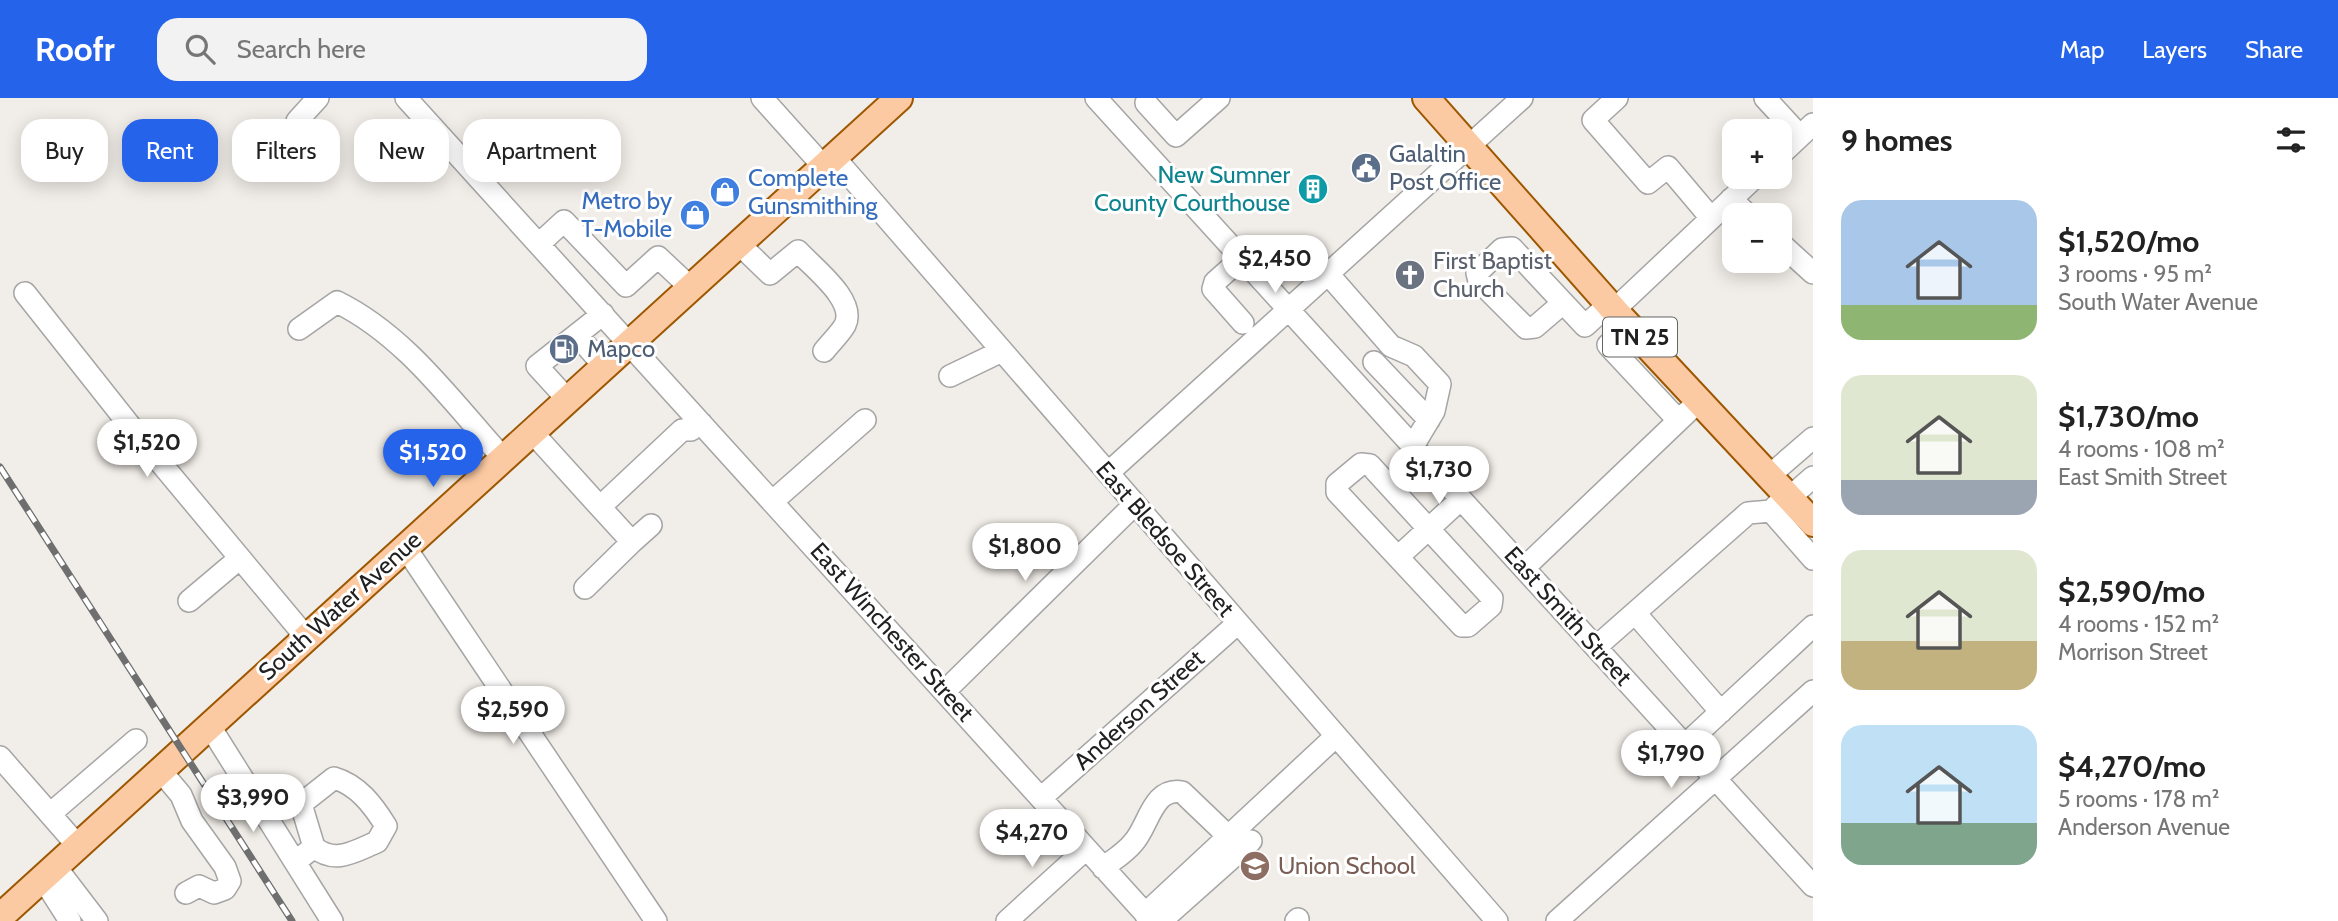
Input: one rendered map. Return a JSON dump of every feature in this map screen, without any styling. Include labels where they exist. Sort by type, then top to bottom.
[{"type":"main road","name":"South Water Avenue","points":[[0,917],[55,880],[77,845],[899,98]]},
{"type":"main road","name":"TN 25","points":[[1426,98],[1699,401],[1779,495],[1813,523]]},
{"type":"street","points":[[299,119],[318,98]]},
{"type":"street","name":"East Winchester Street","points":[[406,98],[630,344],[691,420],[773,501],[1103,868],[1153,919]]},
{"type":"street","name":"East Bledsoe Street","points":[[762,98],[828,161],[1002,351],[1497,921]]},
{"type":"street","name":"East Smith Street","points":[[1096,98],[1813,887]]},
{"type":"street","points":[[1121,125],[1149,100],[1176,136],[1219,98]]},
{"type":"street","points":[[1108,473],[1470,148],[1522,98]]},
{"type":"street","points":[[1617,98],[1593,120],[1648,183],[1668,167],[1711,218]]},
{"type":"street","points":[[1765,98],[1807,130],[1792,144]]},
{"type":"street","points":[[1563,303],[1585,326],[1617,313],[1742,189]]},
{"type":"street","points":[[1731,199],[1735,203]]},
{"type":"street","points":[[539,244],[564,221],[626,286],[658,257],[691,288]]},
{"type":"street","points":[[739,244],[770,274],[798,251],[841,297],[848,310],[845,325],[824,351]]},
{"type":"street","points":[[1792,254],[1813,273]]},
{"type":"street","points":[[1242,258],[1215,282],[1213,289],[1243,323]]},
{"type":"street","points":[[581,290],[607,266]]},
{"type":"street","points":[[1329,275],[1391,346],[1406,350],[1438,380],[1440,395],[1413,446]]},
{"type":"street","points":[[25,293],[305,636]]},
{"type":"street","points":[[299,329],[337,302],[368,317],[398,341],[503,458]]},
{"type":"street","points":[[1617,313],[1608,345],[1678,421]]},
{"type":"street","points":[[568,400],[537,366],[603,314]]},
{"type":"street","points":[[577,335],[605,367]]},
{"type":"street","points":[[1353,381],[1391,346]]},
{"type":"street","points":[[950,376],[1002,351]]},
{"type":"street","points":[[1374,362],[1429,420]]},
{"type":"street","points":[[1524,568],[1699,401]]},
{"type":"street","points":[[600,507],[691,420]]},
{"type":"street","points":[[773,501],[865,420]]},
{"type":"street","points":[[532,432],[632,542]]},
{"type":"street","points":[[1779,495],[1813,438]]},
{"type":"street","points":[[1361,464],[1370,465],[1429,529],[1492,598],[1491,606],[1468,626],[1462,626],[1398,557],[1337,492],[1337,484],[1361,464]]},
{"type":"street","points":[[1596,647],[1748,513],[1813,477]]},
{"type":"street","points":[[1779,495],[1813,559]]},
{"type":"street","points":[[1398,557],[1461,499]]},
{"type":"street","points":[[945,691],[1135,504]]},
{"type":"street","points":[[585,588],[651,525]]},
{"type":"street","points":[[405,547],[656,921]]},
{"type":"street","points":[[189,601],[240,558]]},
{"type":"street","points":[[1635,612],[1721,712]]},
{"type":"street","name":"Anderson Street","points":[[1041,798],[1238,622]]},
{"type":"street","points":[[1685,745],[1813,626]]},
{"type":"street","points":[[1558,921],[1813,691]]},
{"type":"street","points":[[209,725],[332,921]]},
{"type":"street","points":[[1153,919],[1228,836],[1336,736]]},
{"type":"street","points":[[50,814],[136,740]]},
{"type":"street","points":[[0,757],[77,845]]},
{"type":"street","points":[[160,770],[181,795],[192,821],[225,867],[230,881],[225,889],[214,893],[199,886],[186,893]]},
{"type":"street","points":[[1103,868],[1133,843],[1161,796],[1174,790],[1182,792],[1228,836]]},
{"type":"street","points":[[1153,919],[1251,841]]},
{"type":"street","points":[[295,862],[314,847]]},
{"type":"street","points":[[1007,921],[1086,849]]},
{"type":"street","points":[[55,880],[70,921]]},
{"type":"street","points":[[55,880],[97,921]]},
{"type":"railway","points":[[0,467],[292,921]]},
{"type":"place","name":"Galaltin Post Office","points":[[1366,168]]},
{"type":"place","name":"New Sumner County Courthouse","points":[[1313,189]]},
{"type":"place","name":"Complete Gunsmithing","points":[[725,192]]},
{"type":"place","name":"Metro by T-Mobile","points":[[695,215]]},
{"type":"place","name":"First Baptist Church","points":[[1410,275]]},
{"type":"place","name":"Mapco","points":[[564,349]]},
{"type":"place","name":"Union School","points":[[1255,866]]}]
